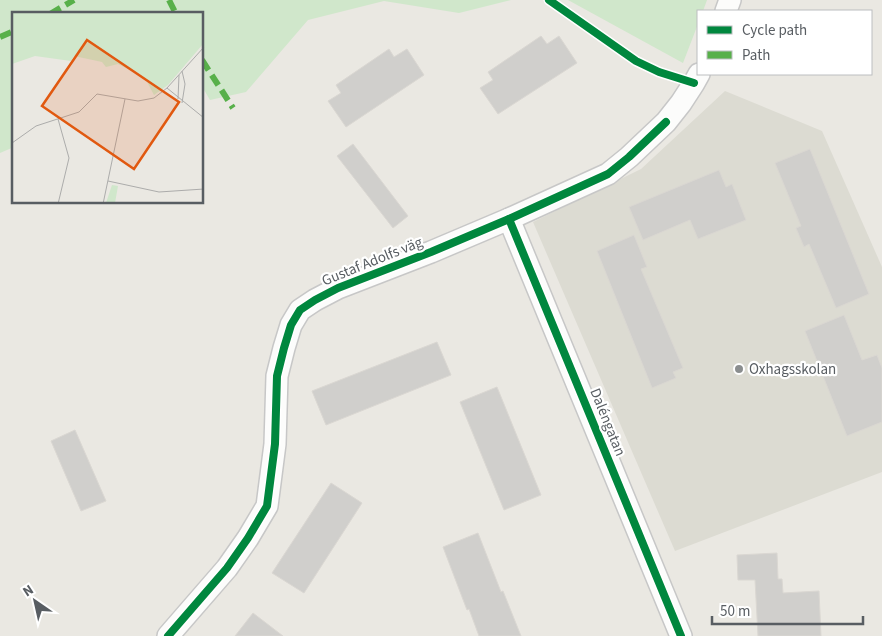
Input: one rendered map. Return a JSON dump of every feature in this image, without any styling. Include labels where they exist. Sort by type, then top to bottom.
[{"type":"street","name":"Gustaf Adolfs väg","points":[[168,636],[227,568],[267,506],[275,444],[277,376],[291,325],[300,310],[314,300],[338,288],[431,252],[608,174],[666,122],[681,103],[698,75]]},
{"type":"street","name":"Daléngatan","points":[[509,219],[681,636]]},
{"type":"shaded area","name":"Oxhagsskolan","points":[[725,91],[822,131],[882,267],[882,472],[675,551],[533,222],[641,169]]},
{"type":"green space","points":[[0,0],[511,0],[459,13],[384,1],[308,20],[246,92],[210,100],[204,90],[204,12],[12,12],[12,148],[0,153]]},
{"type":"green space","points":[[568,0],[707,0],[703,10],[697,10],[697,27],[683,63]]},
{"type":"building","points":[[541,36],[547,44],[559,36],[577,63],[498,114],[480,88],[493,80],[488,72]]},
{"type":"building","points":[[389,49],[394,57],[407,49],[424,75],[346,127],[328,101],[341,93],[336,85]]},
{"type":"building","points":[[353,144],[408,216],[393,228],[337,156]]},
{"type":"building","points":[[810,149],[869,294],[836,308],[809,244],[804,247],[796,228],[801,226],[775,163]]},
{"type":"building","points":[[719,170],[726,187],[732,184],[746,220],[698,239],[690,220],[643,240],[629,207]]},
{"type":"building","points":[[634,235],[647,267],[641,269],[683,368],[673,372],[676,378],[652,388],[597,251]]},
{"type":"building","points":[[844,315],[862,360],[877,355],[882,368],[882,422],[847,436],[805,331]]},
{"type":"building","points":[[437,342],[451,375],[326,425],[312,391]]},
{"type":"building","points":[[497,387],[541,495],[504,510],[460,402]]},
{"type":"building","points":[[75,430],[106,501],[81,511],[51,441]]},
{"type":"building","points":[[331,483],[362,503],[304,593],[272,573]]},
{"type":"building","points":[[478,533],[501,592],[503,591],[521,636],[479,636],[469,609],[467,610],[443,547]]},
{"type":"building","points":[[777,553],[778,579],[782,579],[783,593],[819,591],[821,636],[758,636],[755,580],[738,580],[737,555]]},
{"type":"building","points":[[253,613],[283,636],[235,636]]},
{"type":"marked path","points":[[53,12],[74,0]]},
{"type":"marked path","points":[[169,0],[175,12]]},
{"type":"marked path","points":[[0,37],[12,32]]},
{"type":"marked path","points":[[204,63],[233,108]]},
{"type":"cycle path","points":[[549,0],[636,61],[659,72],[694,83]]},
{"type":"cycle path","points":[[168,636],[227,568],[267,506],[275,444],[277,376],[291,325],[300,310],[338,288],[431,252],[608,174],[666,122]]},
{"type":"cycle path","points":[[509,219],[681,636]]},
{"type":"place","name":"Oxhagsskolan","points":[[739,369]]}]
